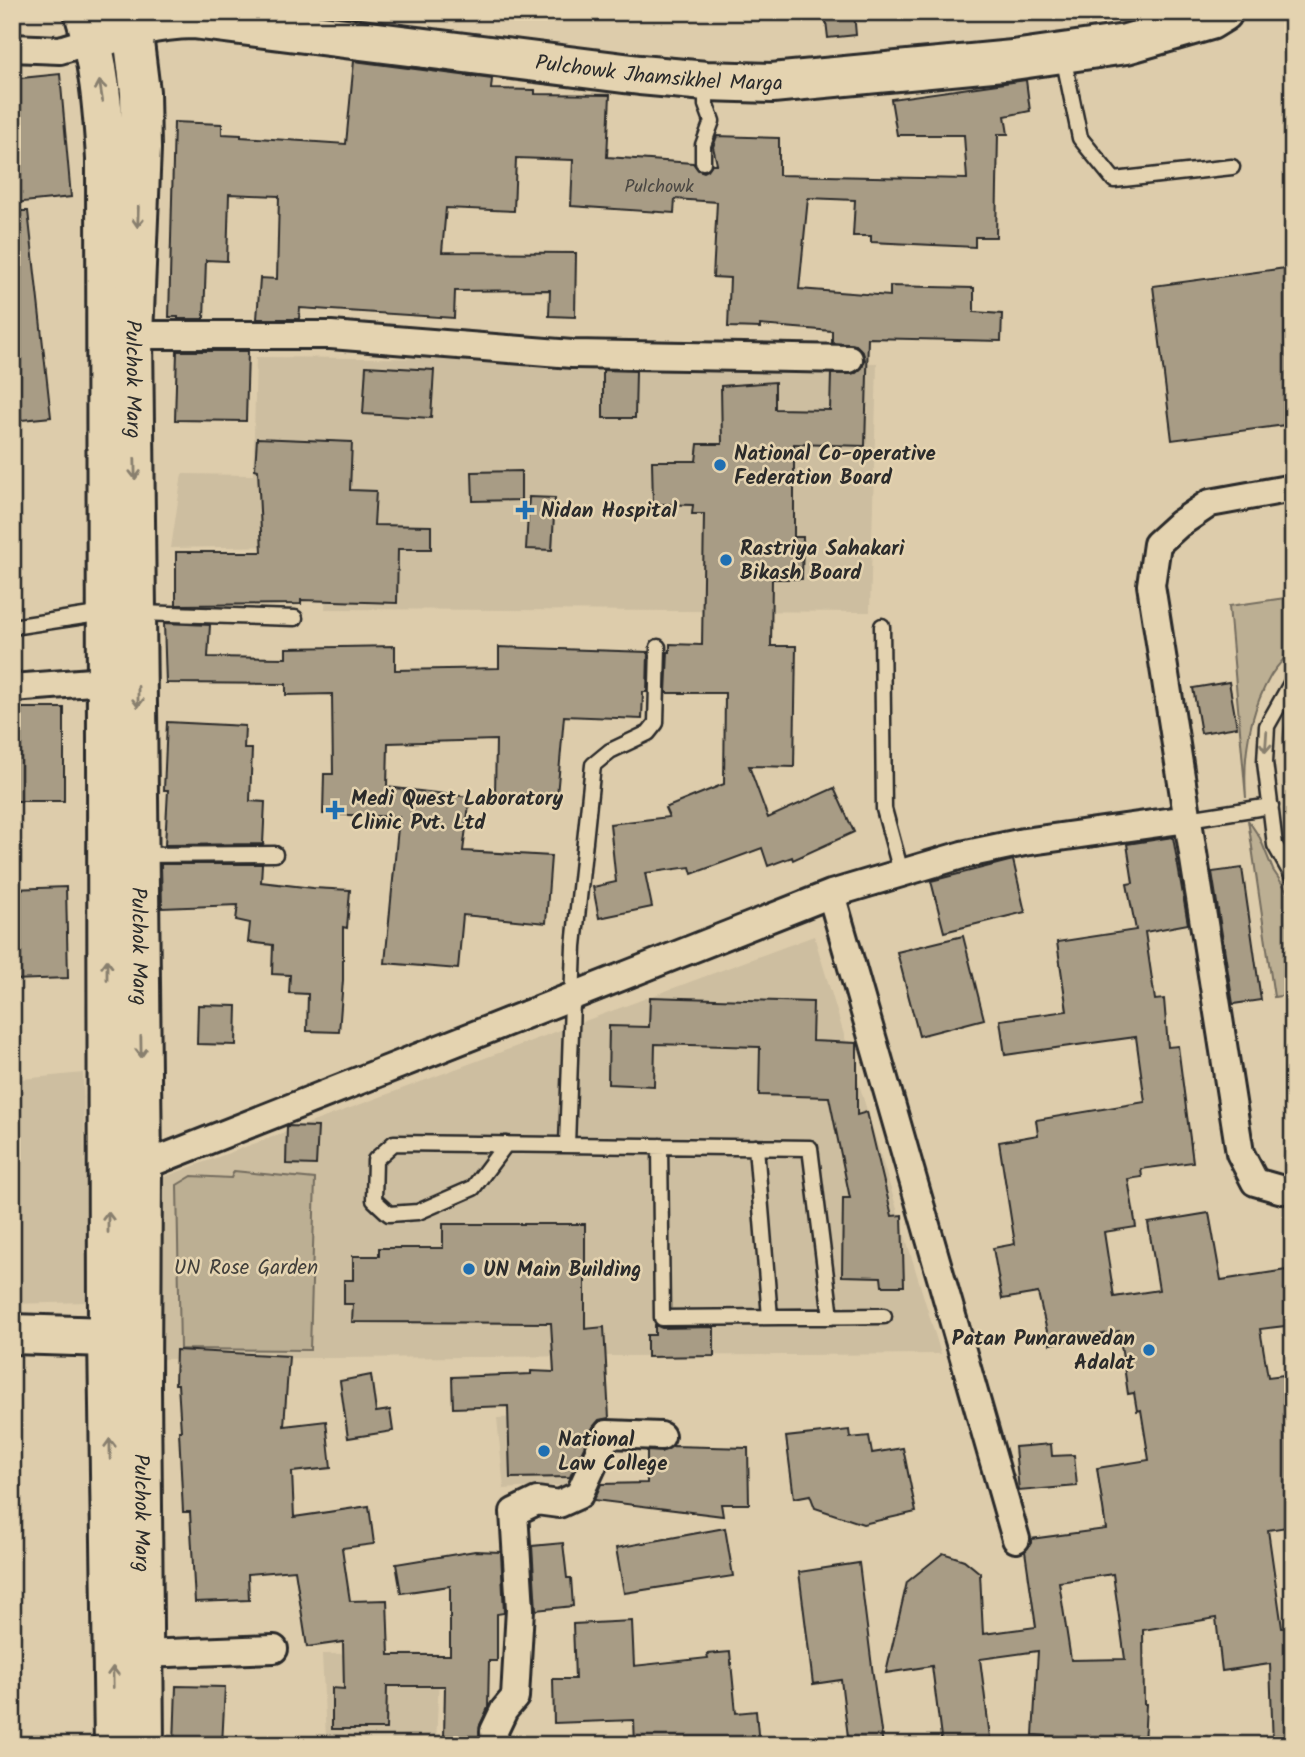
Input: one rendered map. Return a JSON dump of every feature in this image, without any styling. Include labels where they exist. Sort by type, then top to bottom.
[{"type":"main road","name":"Pulchowk Jhamsikhel Marga","points":[[88,26],[129,19],[193,19],[626,74],[772,83],[1063,54],[1169,34],[1210,20],[1223,12]]},
{"type":"main road","points":[[123,154],[140,92],[129,19]]},
{"type":"main road","points":[[88,26],[103,107],[123,154]]},
{"type":"main road","name":"Pulchok Marg","points":[[123,154],[133,335],[122,613],[105,681],[144,1745]]},
{"type":"main road","name":"Pulchok Marg","points":[[114,1745],[108,1337],[125,1173],[138,855],[122,613],[123,154]]},
{"type":"main road","points":[[12,1334],[108,1337]]},
{"type":"street","points":[[12,48],[60,50],[88,26]]},
{"type":"street","points":[[133,335],[331,335],[572,354],[849,359]]},
{"type":"street","points":[[1293,488],[1210,503],[1179,524],[1157,544],[1151,585],[1240,1153],[1255,1182],[1283,1190],[1293,1189]]},
{"type":"street","points":[[12,688],[105,681]]},
{"type":"street","points":[[125,1173],[831,894],[962,855],[1024,842],[1188,819]]},
{"type":"street","points":[[831,894],[1016,1539]]},
{"type":"street","points":[[495,1745],[494,1731],[504,1710],[515,1697],[520,1609],[514,1512],[537,1501],[559,1504],[579,1495],[607,1434],[661,1436]]},
{"type":"street","points":[[142,1654],[274,1649]]},
{"type":"lane","points":[[1063,54],[1080,138],[1114,180],[1232,167]]},
{"type":"lane","points":[[703,162],[703,145],[712,121],[706,105],[706,81]]},
{"type":"lane","points":[[12,627],[122,613],[295,618]]},
{"type":"lane","points":[[882,626],[884,809],[901,872]]},
{"type":"lane","points":[[567,1145],[574,946],[593,765],[610,751],[648,733],[656,723],[658,647]]},
{"type":"lane","points":[[1293,680],[1268,726],[1265,762],[1275,845],[1293,877]]},
{"type":"lane","points":[[1188,819],[1271,806]]},
{"type":"lane","points":[[138,855],[275,854]]},
{"type":"lane","points":[[506,1144],[473,1188],[418,1212],[389,1214],[374,1200],[375,1160],[394,1143],[506,1144],[756,1147],[810,1148],[831,1317]]},
{"type":"lane","points":[[660,1146],[662,1318],[884,1316]]},
{"type":"lane","points":[[756,1147],[770,1317]]},
{"type":"shaded area","name":"Nidan Hospital","points":[[256,357],[877,363],[870,612],[325,609],[330,545],[171,548],[182,474],[253,475]]},
{"type":"shaded area","points":[[814,936],[941,1354],[160,1359],[156,1180]]},
{"type":"shaded area","points":[[83,1073],[87,1302],[12,1304],[12,1080]]},
{"type":"shaded area","name":"National Law College","points":[[595,1415],[581,1484],[504,1489],[497,1418]]},
{"type":"shaded area","points":[[440,1653],[436,1745],[392,1745],[392,1737],[326,1738],[322,1654]]},
{"type":"green space","points":[[1293,597],[1293,646],[1270,677],[1252,720],[1247,751],[1246,798],[1229,606]]},
{"type":"green space","points":[[1293,703],[1293,774],[1285,754],[1283,738]]},
{"type":"green space","points":[[1248,820],[1260,838],[1273,870],[1293,900],[1293,994],[1274,997]]},
{"type":"green space","name":"UN Rose Garden","points":[[234,1171],[315,1179],[310,1350],[180,1349],[177,1185],[192,1176],[231,1178]]},
{"type":"building","points":[[825,12],[854,12],[856,35],[828,38]]},
{"type":"building","points":[[354,61],[492,79],[491,89],[535,90],[535,94],[610,95],[607,157],[693,163],[698,170],[704,172],[712,164],[717,164],[713,147],[717,136],[779,138],[779,175],[967,179],[964,135],[897,135],[891,99],[1026,80],[1030,111],[1005,116],[1008,134],[998,134],[996,237],[975,237],[975,247],[871,242],[871,236],[853,236],[855,200],[808,198],[799,289],[890,296],[890,286],[974,288],[974,312],[1002,314],[1001,341],[868,338],[865,446],[794,444],[794,537],[803,537],[802,579],[772,579],[771,646],[796,646],[794,767],[749,766],[768,818],[834,788],[854,832],[793,860],[792,857],[768,866],[762,848],[692,874],[690,867],[645,873],[652,907],[599,918],[593,887],[616,882],[610,824],[669,817],[665,808],[724,784],[725,693],[666,693],[670,644],[702,645],[704,514],[692,514],[693,505],[653,504],[652,461],[696,461],[698,444],[722,444],[721,386],[775,382],[775,409],[830,410],[831,374],[856,373],[865,360],[863,352],[856,345],[832,343],[832,331],[760,325],[760,328],[728,327],[730,278],[713,277],[717,202],[675,199],[674,213],[571,206],[573,160],[516,158],[514,211],[446,208],[442,252],[576,253],[575,317],[549,316],[550,290],[455,291],[454,318],[300,308],[299,319],[257,319],[260,278],[277,279],[279,196],[229,194],[227,261],[206,260],[204,319],[169,317],[174,122],[222,124],[222,134],[241,137],[346,144]]},
{"type":"building","points":[[60,74],[71,197],[14,203],[12,79]]},
{"type":"building","points":[[12,211],[28,211],[51,417],[12,421]]},
{"type":"building","points":[[1293,267],[1293,424],[1172,440],[1153,286]]},
{"type":"building","points":[[177,351],[248,351],[246,421],[175,420]]},
{"type":"building","points":[[366,366],[434,370],[431,418],[363,414]]},
{"type":"building","points":[[603,370],[636,371],[635,418],[603,418]]},
{"type":"building","points":[[257,438],[352,442],[350,490],[376,491],[374,525],[431,526],[431,549],[398,549],[397,603],[301,600],[301,604],[176,605],[176,552],[262,552],[258,470],[255,469]]},
{"type":"building","points":[[521,471],[521,500],[473,501],[472,472]]},
{"type":"building","points":[[529,497],[555,498],[552,550],[526,549]]},
{"type":"building","points":[[164,623],[210,625],[208,657],[286,658],[286,648],[395,646],[395,670],[499,668],[499,647],[648,652],[647,692],[643,692],[642,719],[564,716],[557,796],[495,794],[496,740],[388,743],[387,787],[470,797],[463,851],[551,856],[546,923],[463,915],[458,969],[385,963],[399,817],[323,814],[324,774],[333,774],[332,694],[286,695],[286,684],[166,683]]},
{"type":"building","points":[[1229,682],[1237,727],[1201,733],[1193,688]]},
{"type":"building","points":[[12,708],[64,708],[64,801],[12,801]]},
{"type":"building","points":[[167,722],[245,726],[244,749],[252,749],[250,801],[265,802],[263,844],[165,845],[168,790],[164,790]]},
{"type":"building","points":[[1173,837],[1188,924],[1145,932],[1155,1000],[1164,999],[1168,1047],[1178,1046],[1193,1162],[1141,1169],[1142,1177],[1128,1179],[1136,1227],[1104,1232],[1114,1297],[1159,1290],[1148,1223],[1209,1213],[1221,1280],[1293,1269],[1293,1325],[1260,1329],[1268,1377],[1293,1374],[1293,1526],[1268,1530],[1282,1628],[1293,1627],[1293,1745],[1273,1745],[1270,1664],[1222,1671],[1216,1618],[1143,1630],[1146,1704],[1144,1745],[1115,1745],[1115,1741],[1033,1735],[1038,1651],[980,1659],[991,1745],[942,1745],[932,1666],[886,1673],[907,1582],[943,1553],[964,1560],[980,1573],[983,1634],[1036,1627],[1025,1551],[1031,1539],[1106,1529],[1097,1468],[1149,1460],[1141,1410],[1137,1411],[1134,1393],[1128,1394],[1119,1331],[1050,1344],[1038,1293],[1002,1299],[993,1248],[1015,1244],[999,1142],[1038,1135],[1036,1120],[1145,1102],[1136,1037],[1005,1055],[1000,1020],[1067,1011],[1057,942],[1136,930],[1127,884],[1133,883],[1127,844]],"holes":[[[1113,1574],[1125,1659],[1071,1660],[1059,1582]]]},
{"type":"building","points":[[1013,860],[1025,912],[944,932],[931,881]]},
{"type":"building","points":[[161,864],[262,864],[261,882],[350,890],[347,928],[343,927],[339,1032],[307,1031],[308,994],[289,993],[290,975],[272,974],[273,945],[248,942],[250,923],[236,920],[238,905],[162,908]]},
{"type":"building","points":[[1242,868],[1261,1000],[1233,1004],[1212,872]]},
{"type":"building","points":[[66,887],[68,978],[12,980],[12,889]]},
{"type":"building","points":[[963,936],[984,1019],[919,1036],[897,952]]},
{"type":"building","points":[[650,997],[813,1002],[812,1041],[857,1043],[857,1115],[867,1112],[892,1216],[902,1215],[904,1286],[882,1286],[881,1277],[842,1276],[843,1198],[850,1198],[829,1097],[759,1095],[760,1047],[655,1044],[654,1086],[608,1084],[609,1026],[649,1027]]},
{"type":"building","points":[[198,1005],[237,1006],[236,1045],[197,1044]]},
{"type":"building","points":[[287,1126],[318,1127],[316,1165],[286,1164]]},
{"type":"building","points":[[443,1224],[585,1224],[585,1329],[604,1327],[609,1418],[599,1420],[593,1427],[570,1477],[510,1478],[508,1406],[453,1408],[452,1377],[531,1374],[531,1371],[554,1372],[551,1323],[352,1322],[353,1304],[344,1304],[344,1280],[353,1280],[353,1256],[379,1256],[379,1248],[443,1248]]},
{"type":"building","points":[[655,1325],[662,1328],[714,1327],[714,1356],[647,1357],[647,1335],[655,1335]]},
{"type":"building","points":[[176,1350],[289,1356],[284,1426],[326,1421],[331,1468],[292,1472],[294,1517],[369,1506],[374,1544],[342,1548],[350,1601],[387,1600],[389,1655],[450,1655],[450,1586],[401,1593],[396,1564],[475,1551],[501,1552],[504,1613],[497,1614],[497,1661],[489,1661],[488,1708],[480,1725],[479,1740],[444,1739],[445,1686],[387,1686],[386,1729],[332,1729],[332,1688],[344,1689],[343,1642],[307,1647],[295,1570],[248,1574],[249,1600],[195,1602],[190,1512],[183,1512],[181,1431],[178,1384],[175,1384]]},
{"type":"building","points":[[371,1375],[376,1412],[390,1410],[393,1431],[348,1438],[340,1381]]},
{"type":"building","points":[[849,1430],[850,1438],[869,1436],[872,1453],[903,1448],[916,1512],[863,1524],[815,1508],[810,1495],[794,1498],[786,1437]]},
{"type":"building","points":[[1051,1444],[1052,1456],[1074,1455],[1077,1486],[1019,1491],[1015,1447]]},
{"type":"building","points":[[672,1446],[748,1448],[749,1504],[721,1504],[723,1516],[594,1500],[601,1484],[647,1483],[647,1451],[661,1452]]},
{"type":"building","points":[[725,1528],[733,1576],[624,1593],[616,1548]]},
{"type":"building","points":[[563,1543],[567,1578],[571,1578],[573,1606],[536,1610],[532,1546]]},
{"type":"building","points":[[859,1563],[883,1745],[849,1745],[841,1680],[813,1684],[799,1572]]},
{"type":"building","points":[[632,1621],[634,1666],[708,1658],[707,1654],[730,1652],[736,1713],[756,1711],[759,1745],[635,1745],[634,1720],[554,1723],[553,1679],[575,1679],[573,1624]]},
{"type":"building","points":[[176,1686],[225,1687],[222,1745],[174,1745]]},
{"type":"place","name":"National Co-operative Federation Board","points":[[720,465]]},
{"type":"place","name":"Nidan Hospital","points":[[525,510]]},
{"type":"place","name":"Rastriya Sahakari Bikash Board","points":[[726,560]]},
{"type":"place","name":"Medi Quest Laboratory Clinic Pvt. Ltd","points":[[335,810]]},
{"type":"place","name":"UN Main Building","points":[[469,1269]]},
{"type":"place","name":"Patan Punarawedan Adalat","points":[[1149,1350]]},
{"type":"place","name":"National Law College","points":[[544,1451]]}]
